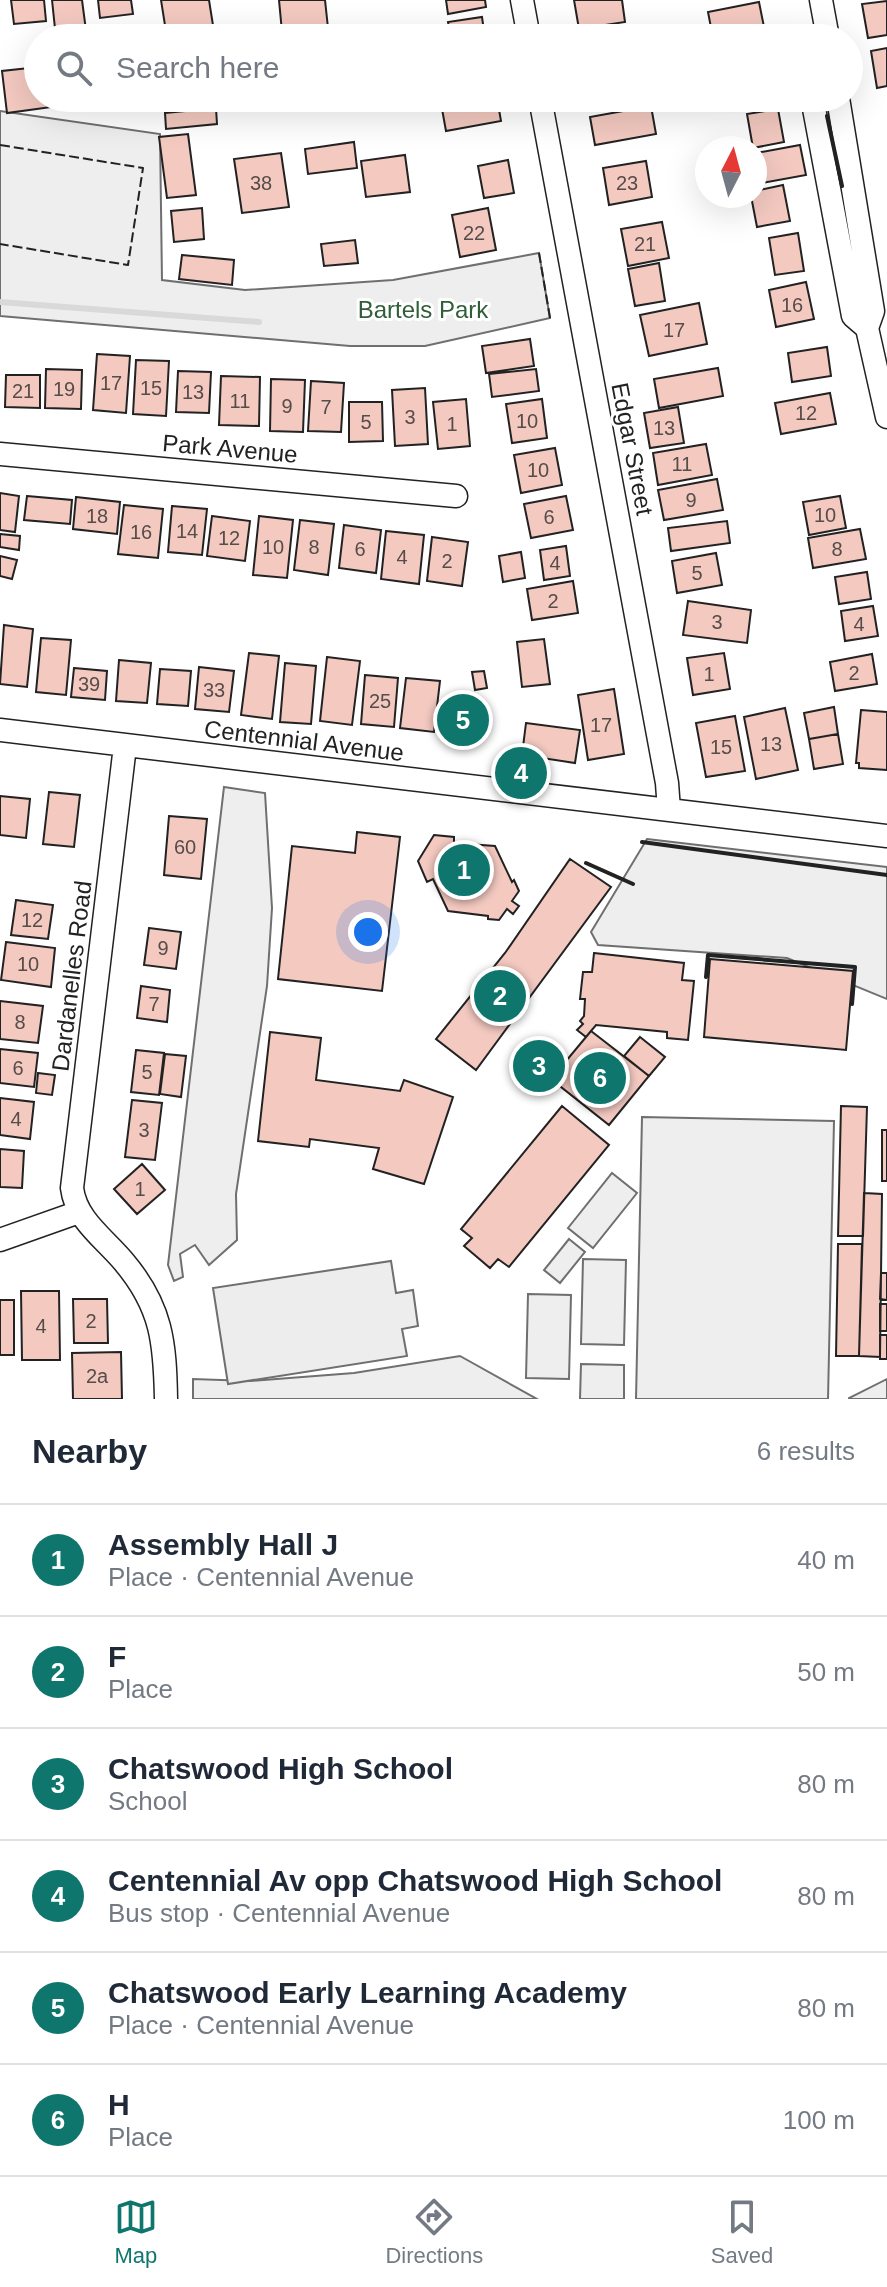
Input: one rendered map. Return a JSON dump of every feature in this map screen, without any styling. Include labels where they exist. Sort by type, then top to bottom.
[{"type":"street","points":[[522,0],[526,24]]},
{"type":"street","points":[[821,0],[825,24]]},
{"type":"street","name":"Edgar Street","points":[[543,112],[667,783],[669,810]]},
{"type":"street","points":[[815,112],[853,316],[867,328]]},
{"type":"street","points":[[840,112],[873,311],[867,328],[887,417]]},
{"type":"street","name":"Park Avenue","points":[[0,454],[456,496]]},
{"type":"street","name":"Centennial Avenue","points":[[0,730],[887,836]]},
{"type":"street","name":"Dardanelles Road","points":[[79,1212],[72,1188],[125,746]]},
{"type":"street","points":[[0,1240],[79,1212],[124,1262],[153,1307],[165,1346],[166,1399]]},
{"type":"green space","name":"Bartels Park","points":[[0,111],[160,134],[162,280],[245,290],[393,280],[539,253],[550,318],[425,346],[350,346],[0,316]]},
{"type":"green space","points":[[224,787],[265,793],[272,908],[267,986],[236,1194],[237,1240],[209,1265],[195,1245],[180,1254],[183,1277],[174,1281],[168,1265]]},
{"type":"green space","points":[[647,839],[887,867],[887,999],[787,958],[598,945],[591,932]]},
{"type":"green space","points":[[642,1117],[834,1121],[828,1399],[636,1399]]},
{"type":"green space","points":[[612,1173],[637,1193],[593,1248],[568,1228]]},
{"type":"green space","points":[[569,1239],[585,1252],[560,1283],[544,1270]]},
{"type":"green space","points":[[583,1259],[626,1260],[624,1345],[581,1344]]},
{"type":"green space","points":[[528,1294],[571,1295],[569,1379],[526,1378]]},
{"type":"green space","points":[[460,1356],[537,1399],[193,1399],[193,1379],[250,1381],[354,1373]]},
{"type":"green space","points":[[581,1364],[624,1365],[624,1399],[580,1399]]},
{"type":"green space","points":[[887,1379],[887,1399],[849,1399],[849,1398]]},
{"type":"shaded area","points":[[391,1261],[396,1293],[413,1290],[418,1326],[402,1329],[407,1356],[228,1384],[213,1288]]},
{"type":"building","points":[[11,0],[44,0],[46,21],[14,24]]},
{"type":"building","points":[[52,0],[82,0],[85,24],[55,24]]},
{"type":"building","points":[[98,0],[131,0],[133,14],[100,18]]},
{"type":"building","points":[[161,0],[209,0],[213,24],[165,24]]},
{"type":"building","points":[[279,0],[325,0],[328,24],[281,24]]},
{"type":"building","points":[[446,0],[485,0],[486,7],[448,14]]},
{"type":"building","points":[[574,0],[622,0],[625,22],[578,24]]},
{"type":"building","points":[[887,1],[887,35],[868,38],[862,4]]},
{"type":"building","points":[[759,2],[763,24],[710,24],[708,12]]},
{"type":"building","points":[[482,17],[483,24],[448,24]]},
{"type":"building","points":[[887,48],[887,86],[877,88],[871,51]]},
{"type":"building","points":[[24,69],[24,111],[7,113],[2,71]]},
{"type":"building","points":[[216,112],[217,124],[166,129],[165,113]]},
{"type":"building","points":[[443,112],[499,112],[501,121],[446,131]]},
{"type":"building","points":[[618,112],[652,112],[656,134],[595,145],[590,117]]},
{"type":"building","points":[[779,112],[784,142],[767,145],[767,136],[751,136],[747,114]]},
{"type":"building","points":[[188,134],[196,195],[167,198],[159,137]]},
{"type":"building","points":[[354,142],[357,168],[308,174],[305,149]]},
{"type":"building","points":[[800,145],[806,175],[767,182],[767,151]]},
{"type":"building","points":[[281,153],[289,207],[242,213],[234,159]]},
{"type":"building","points":[[405,155],[410,192],[366,197],[361,161]]},
{"type":"building","points":[[508,160],[514,193],[484,198],[478,166]]},
{"type":"building","points":[[646,161],[652,197],[609,205],[603,168]]},
{"type":"building","points":[[783,185],[790,221],[757,227],[753,208],[767,208],[767,188]]},
{"type":"building","points":[[202,208],[204,239],[174,242],[171,211]]},
{"type":"building","points":[[488,208],[496,250],[460,257],[452,215]]},
{"type":"building","points":[[662,222],[669,258],[628,266],[621,229]]},
{"type":"building","points":[[798,233],[804,271],[775,275],[769,238]]},
{"type":"building","points":[[355,240],[358,263],[324,266],[321,244]]},
{"type":"building","points":[[182,255],[234,260],[232,285],[179,279]]},
{"type":"building","points":[[659,263],[665,301],[635,306],[628,269]]},
{"type":"building","points":[[806,282],[814,319],[776,327],[769,290]]},
{"type":"building","points":[[699,303],[707,344],[649,356],[640,315]]},
{"type":"building","points":[[530,339],[534,366],[486,373],[482,346]]},
{"type":"building","points":[[827,347],[831,376],[792,382],[788,353]]},
{"type":"building","points":[[97,354],[130,356],[126,413],[93,410]]},
{"type":"building","points":[[136,360],[169,361],[166,416],[133,414]]},
{"type":"building","points":[[718,368],[723,396],[659,408],[654,379]]},
{"type":"building","points":[[46,369],[82,370],[81,409],[45,408]]},
{"type":"building","points":[[536,369],[539,391],[492,397],[489,374]]},
{"type":"building","points":[[178,371],[211,372],[209,413],[176,412]]},
{"type":"building","points":[[6,375],[40,375],[40,408],[5,407]]},
{"type":"building","points":[[221,376],[260,377],[259,426],[219,425]]},
{"type":"building","points":[[271,379],[305,380],[303,432],[270,431]]},
{"type":"building","points":[[311,381],[344,383],[341,432],[308,431]]},
{"type":"building","points":[[425,388],[428,444],[395,446],[392,390]]},
{"type":"building","points":[[830,393],[836,424],[781,434],[775,403]]},
{"type":"building","points":[[466,399],[470,446],[438,449],[433,402]]},
{"type":"building","points":[[542,399],[547,438],[512,443],[506,404]]},
{"type":"building","points":[[349,402],[382,402],[383,441],[349,442]]},
{"type":"building","points":[[678,407],[684,443],[650,448],[644,413]]},
{"type":"building","points":[[706,444],[712,475],[658,485],[653,453]]},
{"type":"building","points":[[555,448],[562,485],[521,493],[514,455]]},
{"type":"building","points":[[717,479],[723,510],[664,520],[658,490]]},
{"type":"building","points":[[0,493],[19,496],[15,532],[0,530]]},
{"type":"building","points":[[27,496],[72,500],[70,524],[24,520]]},
{"type":"building","points":[[566,496],[573,530],[531,538],[524,504]]},
{"type":"building","points":[[840,496],[846,528],[809,535],[803,502]]},
{"type":"building","points":[[76,497],[120,502],[117,534],[73,529]]},
{"type":"building","points":[[124,505],[163,509],[158,558],[118,554]]},
{"type":"building","points":[[172,506],[207,509],[202,555],[168,552]]},
{"type":"building","points":[[212,516],[250,521],[245,561],[207,556]]},
{"type":"building","points":[[259,516],[293,520],[287,578],[253,575]]},
{"type":"building","points":[[300,520],[334,524],[328,575],[294,570]]},
{"type":"building","points":[[727,521],[730,543],[671,551],[668,528]]},
{"type":"building","points":[[344,525],[381,530],[376,573],[339,568]]},
{"type":"building","points":[[860,529],[866,559],[813,568],[808,538]]},
{"type":"building","points":[[386,531],[424,535],[419,584],[381,579]]},
{"type":"building","points":[[0,534],[20,536],[19,550],[0,547]]},
{"type":"building","points":[[432,537],[468,542],[462,586],[427,581]]},
{"type":"building","points":[[566,546],[570,576],[544,580],[540,550]]},
{"type":"building","points":[[521,552],[525,578],[503,582],[499,556]]},
{"type":"building","points":[[716,553],[722,585],[677,593],[672,561]]},
{"type":"building","points":[[0,556],[17,560],[12,579],[0,576]]},
{"type":"building","points":[[867,572],[871,599],[839,604],[835,577]]},
{"type":"building","points":[[573,581],[578,613],[532,620],[527,589]]},
{"type":"building","points":[[688,601],[751,610],[747,643],[683,635]]},
{"type":"building","points":[[873,606],[878,636],[845,641],[841,611]]},
{"type":"building","points":[[4,625],[33,629],[27,687],[0,684]]},
{"type":"building","points":[[41,638],[71,640],[66,695],[36,692]]},
{"type":"building","points":[[544,639],[550,684],[522,687],[517,642]]},
{"type":"building","points":[[249,653],[279,656],[272,719],[241,715]]},
{"type":"building","points":[[724,653],[730,689],[693,695],[687,658]]},
{"type":"building","points":[[872,654],[877,684],[835,691],[830,662]]},
{"type":"building","points":[[327,657],[360,661],[352,725],[320,721]]},
{"type":"building","points":[[119,660],[151,663],[147,703],[116,701]]},
{"type":"building","points":[[285,663],[316,666],[311,724],[280,722]]},
{"type":"building","points":[[199,667],[234,671],[229,712],[195,709]]},
{"type":"building","points":[[74,668],[107,671],[105,700],[71,697]]},
{"type":"building","points":[[160,669],[191,671],[188,706],[157,704]]},
{"type":"building","points":[[484,671],[487,688],[475,690],[472,672]]},
{"type":"building","points":[[365,675],[398,678],[394,727],[361,724]]},
{"type":"building","points":[[406,678],[440,681],[434,732],[400,728]]},
{"type":"building","points":[[614,689],[624,754],[588,760],[578,695]]},
{"type":"building","points":[[444,699],[484,702],[481,741],[441,738]]},
{"type":"building","points":[[834,707],[838,734],[809,739],[804,713]]},
{"type":"building","points":[[785,708],[798,770],[756,779],[744,717]]},
{"type":"building","points":[[861,710],[887,712],[887,770],[859,768],[859,763],[856,763]]},
{"type":"building","points":[[735,716],[745,771],[706,777],[696,723]]},
{"type":"building","points":[[526,723],[580,730],[575,763],[522,755]]},
{"type":"building","points":[[838,734],[843,764],[814,769],[809,739]]},
{"type":"building","points":[[49,792],[80,795],[74,847],[43,844]]},
{"type":"building","points":[[0,796],[30,799],[26,838],[0,835]]},
{"type":"building","points":[[169,816],[207,819],[201,879],[164,875]]},
{"type":"building","points":[[357,832],[400,837],[382,991],[278,979],[292,846],[355,853]]},
{"type":"building","points":[[434,835],[454,837],[454,843],[495,846],[519,891],[512,901],[519,906],[513,914],[507,909],[499,920],[448,911],[433,879],[427,882],[418,861]]},
{"type":"building","points":[[570,859],[611,887],[476,1070],[436,1039],[505,953]]},
{"type":"building","points":[[16,900],[53,905],[48,939],[11,935]]},
{"type":"building","points":[[149,928],[181,932],[176,969],[144,965]]},
{"type":"building","points":[[6,942],[55,948],[51,987],[1,980]]},
{"type":"building","points":[[594,953],[684,963],[682,980],[694,981],[688,1040],[667,1038],[667,1032],[596,1025],[586,1037],[577,1030],[583,1024],[580,1021],[584,1016],[585,999],[580,999],[583,972],[592,972]]},
{"type":"building","points":[[710,959],[853,971],[846,1050],[704,1037]]},
{"type":"building","points":[[141,986],[170,990],[167,1022],[137,1018]]},
{"type":"building","points":[[0,1001],[43,1006],[38,1043],[0,1039]]},
{"type":"building","points":[[591,1031],[649,1076],[609,1125],[551,1079]]},
{"type":"building","points":[[270,1032],[321,1038],[316,1080],[400,1091],[404,1080],[453,1097],[424,1184],[373,1169],[379,1148],[310,1139],[309,1147],[258,1141]]},
{"type":"building","points":[[640,1037],[665,1057],[649,1076],[624,1056]]},
{"type":"building","points":[[0,1049],[38,1053],[34,1087],[0,1083]]},
{"type":"building","points":[[136,1050],[164,1053],[159,1095],[131,1092]]},
{"type":"building","points":[[165,1054],[186,1056],[181,1097],[160,1094]]},
{"type":"building","points":[[38,1073],[55,1075],[52,1095],[36,1093]]},
{"type":"building","points":[[0,1098],[34,1102],[30,1139],[0,1135]]},
{"type":"building","points":[[132,1100],[162,1103],[155,1160],[125,1157]]},
{"type":"building","points":[[562,1106],[609,1145],[509,1267],[498,1259],[490,1268],[464,1246],[472,1238],[461,1229]]},
{"type":"building","points":[[841,1106],[867,1107],[863,1236],[838,1236]]},
{"type":"building","points":[[882,1130],[887,1130],[887,1181],[882,1181]]},
{"type":"building","points":[[0,1149],[24,1151],[22,1188],[0,1187]]},
{"type":"building","points":[[142,1164],[165,1190],[137,1214],[114,1189]]},
{"type":"building","points":[[864,1193],[882,1194],[880,1357],[859,1356]]},
{"type":"building","points":[[838,1244],[862,1244],[859,1356],[836,1356]]},
{"type":"building","points":[[881,1273],[887,1273],[887,1300],[880,1299]]},
{"type":"building","points":[[21,1291],[59,1291],[60,1360],[22,1360]]},
{"type":"building","points":[[73,1299],[107,1299],[108,1343],[74,1343]]},
{"type":"building","points":[[0,1300],[14,1300],[14,1355],[0,1355]]},
{"type":"building","points":[[880,1304],[887,1304],[887,1331],[880,1331]]},
{"type":"building","points":[[880,1335],[887,1335],[887,1359],[880,1359]]},
{"type":"building","points":[[121,1352],[122,1399],[73,1399],[72,1353]]},
{"type":"waterway","points":[[0,302],[259,322]]},
{"type":"fence","points":[[0,145],[143,168],[128,265],[0,244]]},
{"type":"fence","points":[[539,253],[550,318]]},
{"type":"wall","points":[[827,116],[842,186]]},
{"type":"wall","points":[[642,842],[887,875]]},
{"type":"wall","points":[[586,863],[633,884]]},
{"type":"wall","points":[[706,977],[708,955],[855,967],[852,1004]]},
{"type":"place","name":"Chatswood Early Learning Academy","points":[[463,720]]},
{"type":"place","name":"Centennial Av opp Chatswood High School","points":[[521,773]]},
{"type":"place","name":"Assembly Hall J","points":[[464,870]]},
{"type":"place","name":"F","points":[[500,996]]},
{"type":"place","name":"Chatswood High School","points":[[539,1066]]},
{"type":"place","name":"H","points":[[600,1078]]}]
